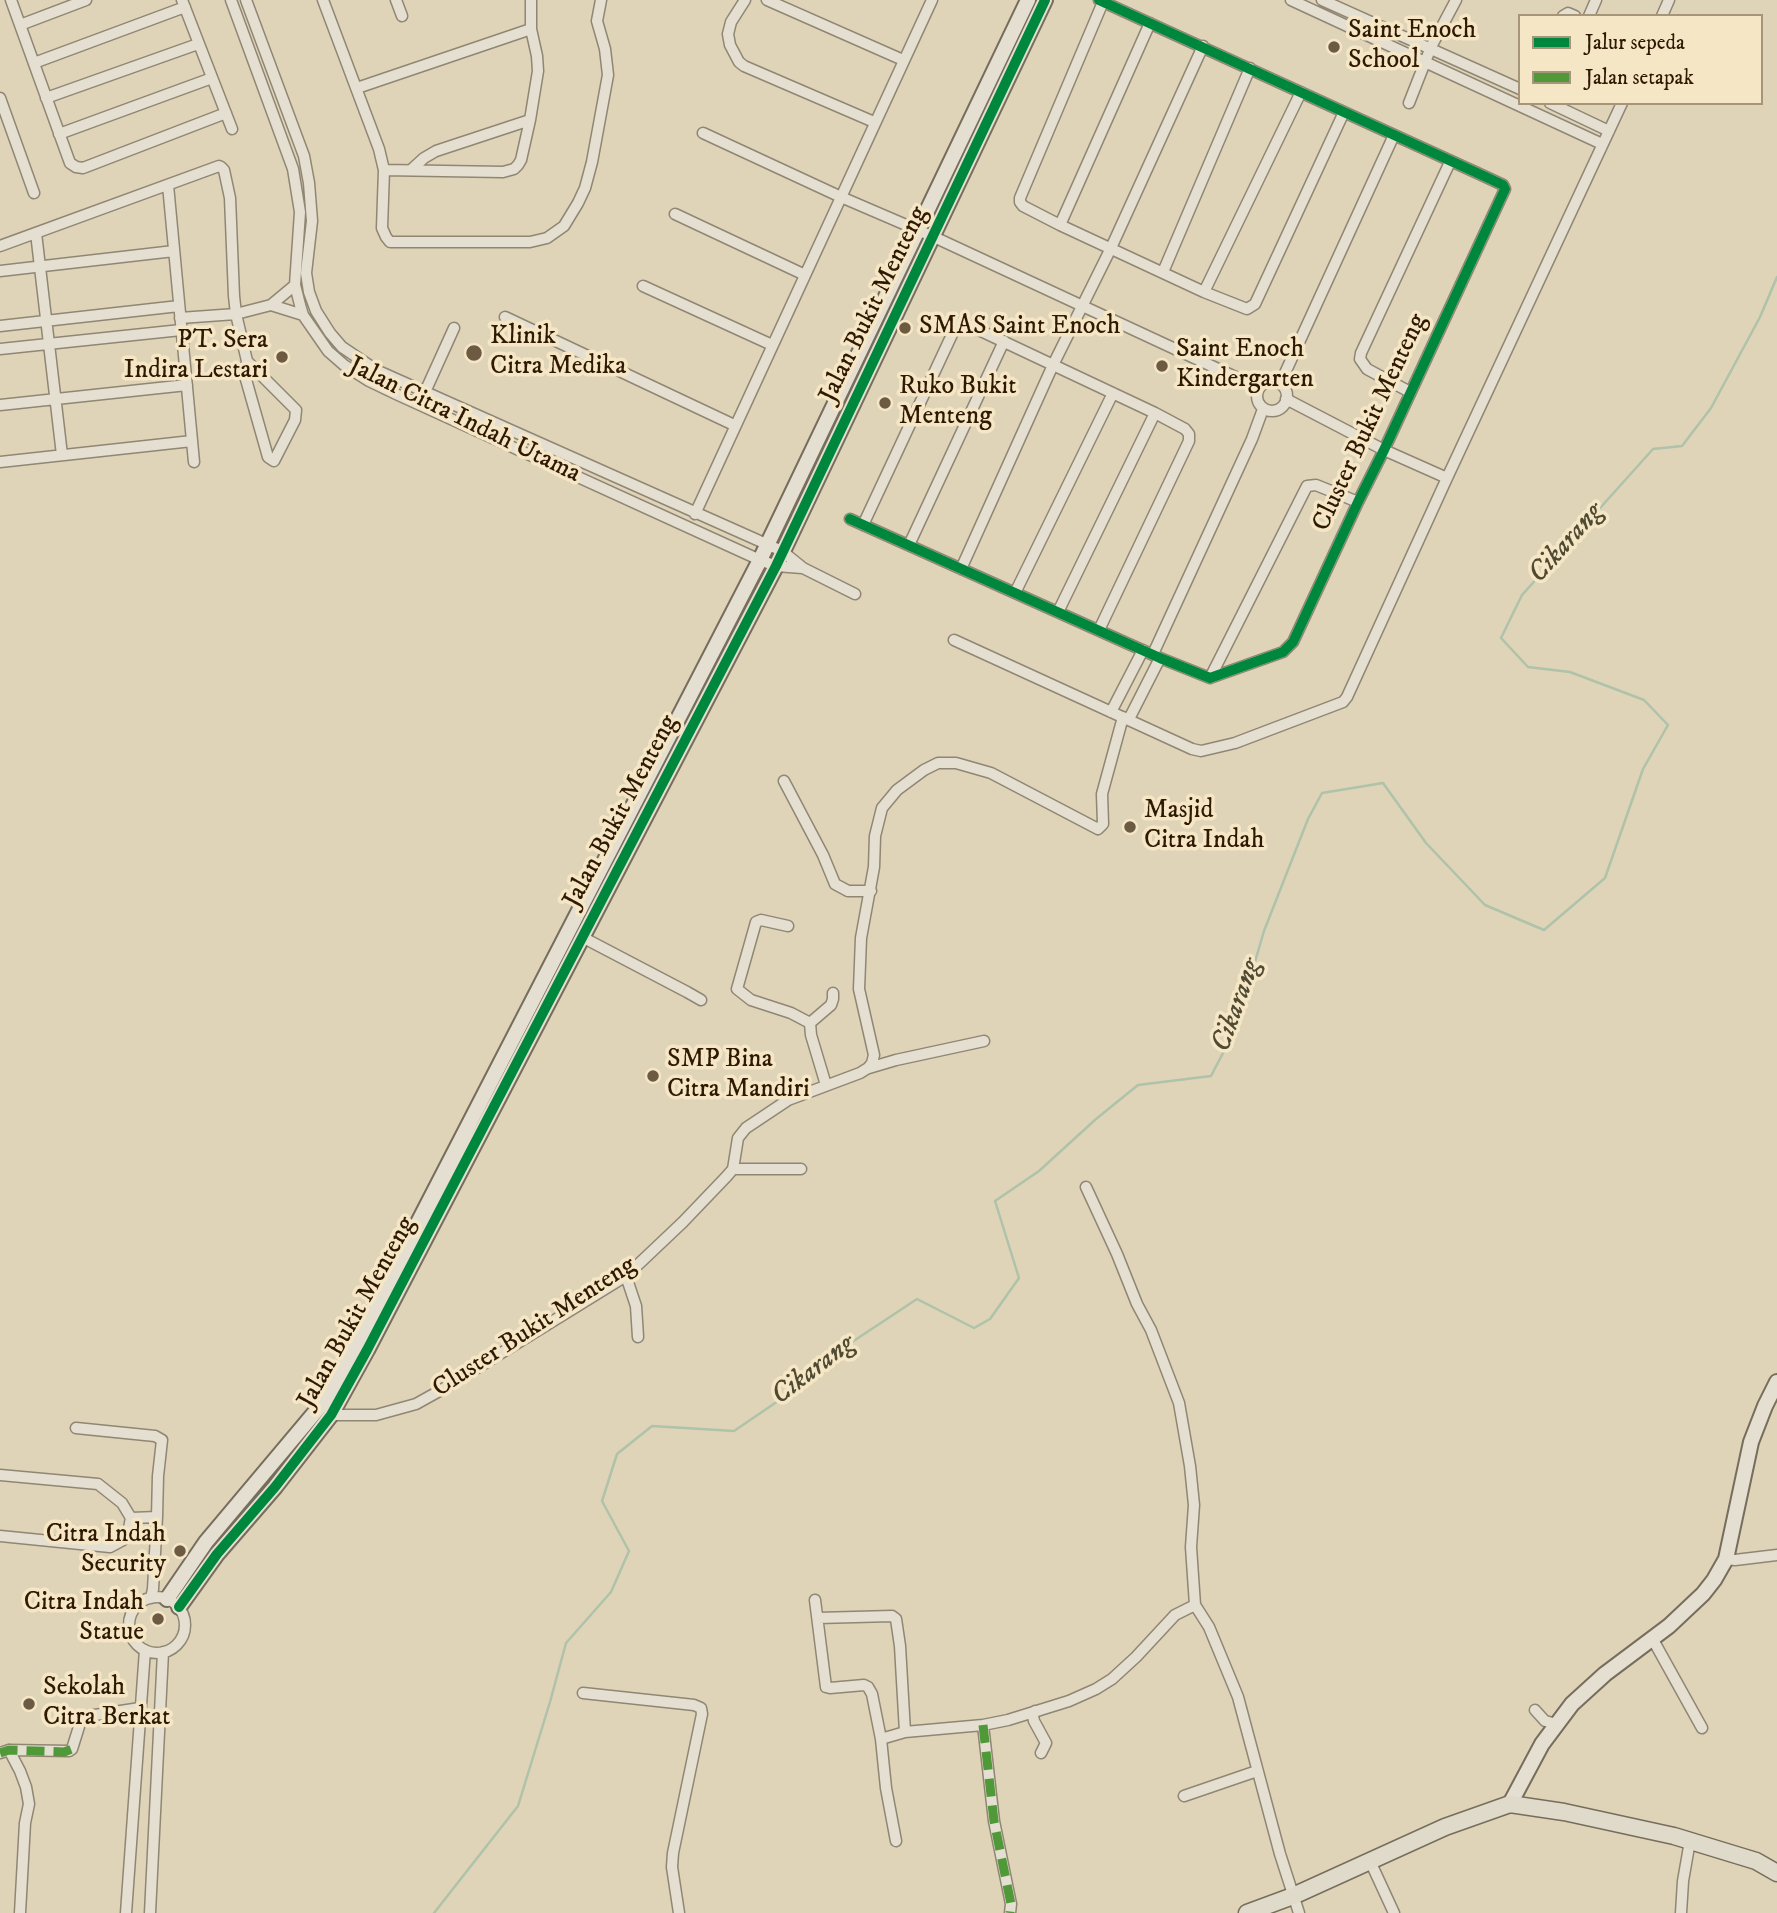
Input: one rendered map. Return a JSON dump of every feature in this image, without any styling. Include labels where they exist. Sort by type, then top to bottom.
[{"type":"main road","points":[[1247,1913],[1293,1896],[1445,1827],[1510,1804],[1564,1811],[1690,1841],[1756,1861],[1777,1873]]},
{"type":"street","points":[[11,0],[71,163],[76,167],[83,168],[226,113]]},
{"type":"street","points":[[20,24],[86,0]]},
{"type":"street","name":"Jalan Citra Indah Utama","points":[[231,0],[293,169],[300,212],[295,285],[303,315],[328,351],[369,381],[397,394],[761,560],[776,566],[803,568]]},
{"type":"street","points":[[246,0],[304,156],[312,221],[306,273],[309,292],[316,311],[342,346],[376,370],[782,551],[803,568],[855,594]]},
{"type":"street","points":[[323,0],[379,149],[384,170],[382,228],[390,242],[530,242],[547,238],[564,226],[585,188],[608,75],[605,49],[597,21],[601,0]]},
{"type":"street","points":[[396,0],[402,16]]},
{"type":"street","points":[[384,170],[503,172],[514,169],[521,160],[538,71],[531,29],[531,0]]},
{"type":"street","points":[[745,0],[731,22],[728,34],[739,62],[874,122]]},
{"type":"street","points":[[767,0],[903,60]]},
{"type":"street","points":[[695,514],[932,0]]},
{"type":"street","name":"Jalan Bukit Menteng","points":[[173,1603],[206,1542],[322,1404],[349,1355],[761,560],[1028,0]]},
{"type":"street","name":"Jalan Bukit Menteng","points":[[173,1603],[275,1487],[331,1415],[367,1350],[776,566],[1045,0]]},
{"type":"street","points":[[1291,0],[1305,3],[1424,63],[1602,144]]},
{"type":"street","points":[[1322,0],[1518,88]]},
{"type":"street","points":[[1409,103],[1431,47],[1456,0]]},
{"type":"street","name":"Cluster Bukit Menteng","points":[[1210,678],[1288,648],[1384,450],[1505,189],[1486,177],[1203,46],[1101,1],[1020,198],[1023,206],[1060,225],[1247,309],[1255,304],[1344,112]]},
{"type":"street","points":[[34,63],[183,4],[232,128]]},
{"type":"street","points":[[1060,225],[1150,23]]},
{"type":"street","points":[[357,88],[531,29]]},
{"type":"street","points":[[47,99],[198,44]]},
{"type":"street","points":[[961,569],[1052,365],[1111,248],[1203,46]]},
{"type":"street","points":[[1163,272],[1250,68]]},
{"type":"street","points":[[60,134],[212,78]]},
{"type":"street","points":[[1205,292],[1301,92]]},
{"type":"street","points":[[0,98],[34,192]]},
{"type":"street","points":[[1554,105],[1609,131]]},
{"type":"street","points":[[954,640],[1201,751],[1235,743],[1343,702],[1621,105]]},
{"type":"street","points":[[412,169],[436,151],[530,120]]},
{"type":"street","points":[[704,133],[1259,388]]},
{"type":"street","points":[[1280,384],[1394,135]]},
{"type":"street","points":[[1410,392],[1367,369],[1360,359],[1361,353],[1450,162]]},
{"type":"street","points":[[0,246],[219,166],[223,170],[230,198],[236,314],[247,361],[244,376],[268,457],[274,461],[295,420],[296,410],[247,361]]},
{"type":"street","points":[[168,185],[194,462]]},
{"type":"street","points":[[675,214],[805,275]]},
{"type":"street","points":[[36,233],[62,455]]},
{"type":"street","points":[[0,271],[174,251]]},
{"type":"street","points":[[180,318],[236,314],[271,305],[295,285]]},
{"type":"street","points":[[643,286],[772,345]]},
{"type":"street","points":[[271,305],[303,315]]},
{"type":"street","points":[[0,326],[179,306]]},
{"type":"street","points":[[505,317],[734,425]]},
{"type":"street","points":[[863,525],[956,326],[964,323],[1155,413],[1185,429],[1189,434],[1189,441],[1100,631]]},
{"type":"street","points":[[425,391],[454,328]]},
{"type":"street","points":[[0,349],[181,330]]},
{"type":"street","points":[[909,545],[1004,341]]},
{"type":"street","points":[[1269,382],[1280,384],[1286,394],[1284,405],[1274,411],[1263,409],[1257,399],[1259,388],[1269,382]]},
{"type":"street","points":[[0,405],[187,385]]},
{"type":"street","points":[[1015,593],[1113,393]]},
{"type":"street","name":"Cluster Bukit Menteng","points":[[1286,400],[1384,450],[1447,478]]},
{"type":"street","points":[[868,1068],[874,1055],[859,989],[861,938],[871,891],[875,836],[883,808],[897,790],[924,770],[938,763],[956,763],[991,773],[1094,828],[1101,827],[1102,794],[1126,718],[1152,654],[1252,439],[1263,409]]},
{"type":"street","points":[[1058,612],[1155,413]]},
{"type":"street","points":[[0,462],[192,441]]},
{"type":"street","points":[[850,519],[1210,678],[1307,486],[1316,485],[1358,502]]},
{"type":"street","points":[[1111,712],[1152,654]]},
{"type":"street","points":[[784,781],[823,855],[835,884],[848,891],[871,891]]},
{"type":"street","points":[[788,926],[761,920],[756,922],[737,989],[751,1000],[810,1023]]},
{"type":"street","points":[[582,937],[701,1000]]},
{"type":"street","points":[[810,1023],[831,1005],[833,993]]},
{"type":"street","points":[[810,1023],[826,1085]]},
{"type":"street","points":[[801,1169],[733,1169],[738,1138],[742,1131],[788,1100],[868,1068],[984,1041]]},
{"type":"street","name":"Cluster Bukit Menteng","points":[[331,1415],[376,1415],[416,1404],[443,1389],[626,1276],[683,1222],[733,1169]]},
{"type":"street","points":[[1086,1187],[1151,1330],[1179,1403],[1194,1505],[1191,1547],[1195,1605],[1209,1627],[1238,1697],[1280,1854],[1299,1913]]},
{"type":"street","points":[[626,1276],[636,1306],[638,1337]]},
{"type":"street","points":[[1510,1804],[1542,1744],[1572,1704],[1587,1689],[1669,1626],[1714,1580],[1726,1559],[1751,1443],[1777,1382]]},
{"type":"street","points":[[76,1428],[160,1438],[163,1443],[158,1476],[151,1598]]},
{"type":"street","points":[[0,1475],[98,1485],[107,1489],[122,1503],[131,1518],[128,1533],[123,1540],[110,1547],[0,1536]]},
{"type":"street","points":[[131,1518],[157,1517]]},
{"type":"street","points":[[1726,1559],[1777,1555]]},
{"type":"street","points":[[151,1598],[173,1603],[182,1613],[185,1625],[182,1637],[174,1646],[163,1652],[145,1650],[135,1642],[130,1631],[129,1625],[135,1608],[151,1598]]},
{"type":"street","points":[[815,1600],[826,1687],[864,1685],[872,1694],[896,1841]]},
{"type":"street","points":[[881,1739],[905,1732],[983,1725],[1021,1717],[1069,1701],[1097,1689],[1128,1664],[1175,1615],[1195,1605]]},
{"type":"street","points":[[818,1618],[892,1616],[896,1619],[905,1732]]},
{"type":"street","points":[[1652,1638],[1702,1728]]},
{"type":"street","points":[[126,1913],[145,1650]]},
{"type":"street","points":[[150,1913],[163,1652]]},
{"type":"street","points":[[583,1693],[701,1708],[702,1714],[673,1853],[672,1867],[679,1913]]},
{"type":"street","points":[[5,1751],[69,1751],[82,1717],[139,1708]]},
{"type":"street","points":[[1535,1710],[1545,1721],[1557,1724]]},
{"type":"street","points":[[1035,1711],[1034,1721],[1046,1743],[1041,1753]]},
{"type":"street","points":[[983,1725],[994,1821],[1011,1904],[1010,1913]]},
{"type":"street","points":[[5,1751],[23,1779],[29,1804],[25,1823],[20,1913]]},
{"type":"street","points":[[1184,1796],[1257,1771]]},
{"type":"street","points":[[1681,1913],[1690,1841]]},
{"type":"street","points":[[1370,1861],[1395,1913]]},
{"type":"waterway","name":"Cikarang","points":[[434,1913],[518,1806],[566,1643],[611,1592],[629,1551],[602,1501],[617,1454],[652,1426],[734,1431],[784,1397],[849,1344],[917,1299],[974,1328],[990,1319],[1019,1278],[995,1201],[1039,1171],[1138,1085],[1211,1076],[1235,1030],[1264,931],[1308,819],[1322,793],[1383,783],[1426,843],[1485,905],[1544,930],[1605,878],[1643,769],[1668,725],[1644,700],[1570,672],[1528,667],[1501,638],[1522,595],[1653,449],[1682,446],[1711,408],[1760,317],[1777,277]]},
{"type":"marked path","points":[[983,1725],[994,1821],[1011,1904],[1010,1913]]},
{"type":"marked path","points":[[0,1753],[9,1750],[64,1752],[72,1749]]},
{"type":"cycle path","points":[[179,1607],[217,1554],[275,1487],[331,1415],[367,1350],[776,566],[1045,0]]},
{"type":"cycle path","points":[[850,519],[1210,678],[1283,652],[1293,642],[1505,189],[1503,185],[1486,177],[1099,0]]},
{"type":"place","name":"Saint Enoch School","points":[[1334,47]]},
{"type":"place","name":"SMAS Saint Enoch","points":[[905,328]]},
{"type":"place","name":"Klinik Citra Medika","points":[[474,353]]},
{"type":"place","name":"PT. Sera Indira Lestari","points":[[282,357]]},
{"type":"place","name":"Saint Enoch Kindergarten","points":[[1162,366]]},
{"type":"place","name":"Ruko Bukit Menteng","points":[[885,403]]},
{"type":"place","name":"Masjid Citra Indah","points":[[1130,827]]},
{"type":"place","name":"SMP Bina Citra Mandiri","points":[[653,1076]]},
{"type":"place","name":"Citra Indah Security","points":[[180,1551]]},
{"type":"place","name":"Citra Indah Statue","points":[[158,1619]]},
{"type":"place","name":"Sekolah Citra Berkat","points":[[29,1704]]}]
